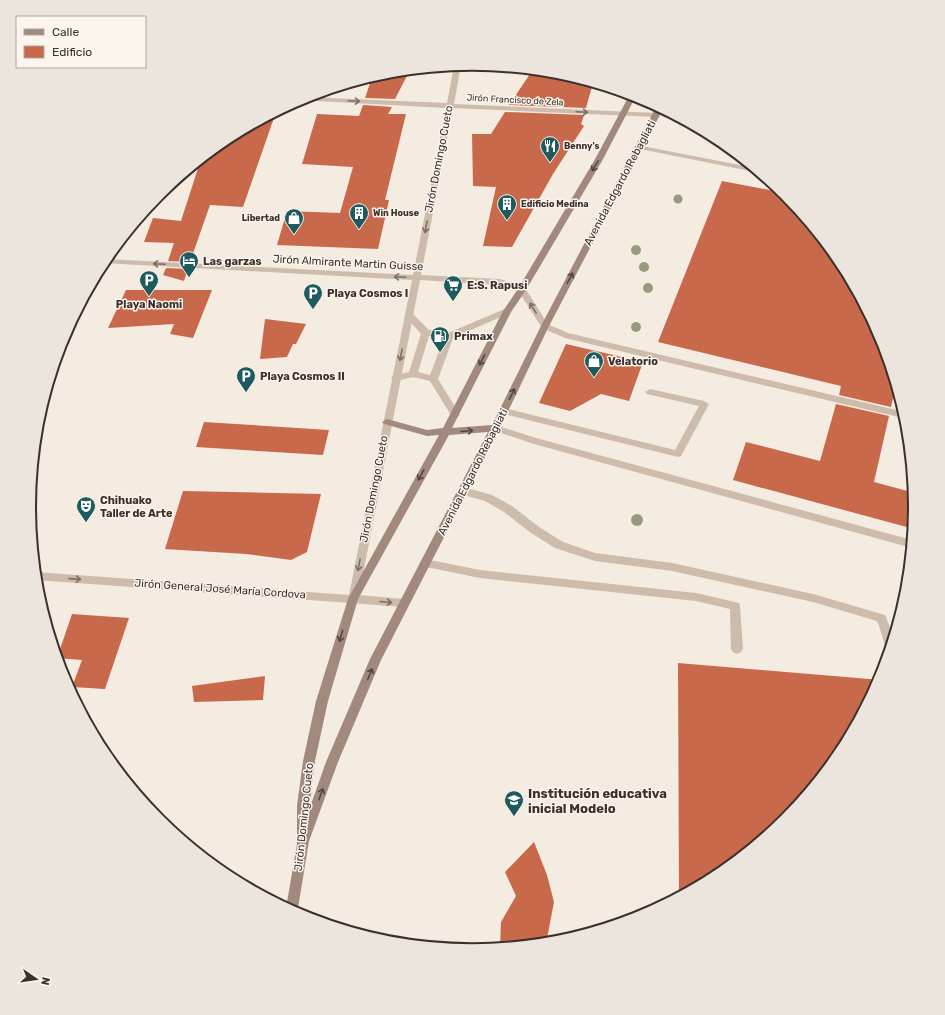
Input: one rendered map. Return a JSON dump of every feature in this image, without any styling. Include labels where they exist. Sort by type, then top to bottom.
[{"type":"street","name":"Jirón Domingo Cueto","points":[[293,905],[303,844],[303,806],[309,762],[322,702],[352,599],[457,72]]},
{"type":"street","name":"Jirón Francisco de Zela","points":[[317,100],[623,114],[656,111]]},
{"type":"street","points":[[352,599],[445,433],[507,311],[522,290],[598,161],[630,100]]},
{"type":"street","name":"Avenida Edgardo Rebagliati","points":[[303,844],[335,756],[376,659],[496,428],[545,326],[657,112]]},
{"type":"street","points":[[640,147],[748,169]]},
{"type":"street","name":"Jirón Almirante Martin Guisse","points":[[112,261],[500,282],[522,290]]},
{"type":"street","points":[[522,290],[545,326],[566,334],[899,414]]},
{"type":"street","points":[[409,315],[426,333],[448,336],[507,311]]},
{"type":"street","points":[[413,374],[426,333]]},
{"type":"street","points":[[433,379],[448,336]]},
{"type":"street","points":[[396,378],[413,374],[433,379],[454,415]]},
{"type":"street","points":[[504,411],[678,454],[681,444],[700,415],[704,404],[650,392]]},
{"type":"street","points":[[387,422],[427,433],[445,433],[496,428],[534,441],[907,543]]},
{"type":"street","points":[[463,491],[488,498],[508,509],[535,530],[559,544],[595,558],[672,567],[813,598],[881,618],[889,638]]},
{"type":"street","points":[[425,563],[480,574],[696,597],[735,606],[737,649]]},
{"type":"street","name":"Jirón General José María Cordova","points":[[42,576],[404,603]]},
{"type":"building","points":[[529,75],[558,79],[592,88],[586,108],[509,105]]},
{"type":"building","points":[[407,76],[395,99],[365,98],[370,83]]},
{"type":"building","points":[[363,105],[392,107],[388,114],[406,114],[385,200],[389,200],[378,249],[277,245],[287,211],[340,213],[353,167],[302,164],[317,114],[359,116]]},
{"type":"building","points":[[505,112],[584,115],[581,124],[584,126],[553,174],[512,247],[483,246],[496,187],[473,186],[472,134],[491,134]]},
{"type":"building","points":[[274,119],[243,207],[210,205],[190,262],[168,261],[174,243],[144,242],[153,218],[181,221],[198,168],[254,129]]},
{"type":"building","points":[[722,181],[772,191],[801,220],[819,242],[851,289],[876,340],[886,367],[895,398],[893,398],[891,407],[839,395],[841,386],[658,342]]},
{"type":"building","points":[[166,268],[188,269],[184,281],[163,275]]},
{"type":"building","points":[[126,290],[212,290],[193,338],[170,334],[174,324],[108,328]]},
{"type":"building","points":[[265,319],[306,324],[296,344],[293,344],[287,357],[260,359]]},
{"type":"building","name":"Velatorio","points":[[566,344],[643,362],[629,401],[601,394],[570,411],[539,403]]},
{"type":"building","points":[[836,404],[889,416],[874,482],[908,491],[908,527],[733,480],[746,442],[820,461]]},
{"type":"building","points":[[204,422],[329,430],[323,455],[196,447]]},
{"type":"building","points":[[183,491],[321,494],[307,552],[291,560],[246,554],[165,549]]},
{"type":"building","points":[[72,614],[129,618],[105,689],[75,687],[73,684],[82,660],[63,658],[60,650]]},
{"type":"building","points":[[678,663],[874,679],[851,726],[819,773],[801,795],[760,836],[738,854],[691,886],[679,892]]},
{"type":"building","points":[[265,676],[263,700],[194,702],[192,686]]},
{"type":"building","points":[[534,842],[547,875],[554,902],[547,937],[500,943],[501,922],[516,896],[505,872]]},
{"type":"place","name":"Benny's","points":[[550,163]]},
{"type":"place","name":"Edificio Medina","points":[[507,221]]},
{"type":"place","name":"Win House","points":[[359,230]]},
{"type":"place","name":"Libertad","points":[[294,235]]},
{"type":"place","name":"Las garzas","points":[[189,278]]},
{"type":"place","name":"Playa Naomi","points":[[149,297]]},
{"type":"place","name":"E:S. Rapusi","points":[[453,302]]},
{"type":"place","name":"Playa Cosmos I","points":[[313,310]]},
{"type":"place","name":"Primax","points":[[440,353]]},
{"type":"place","name":"Velatorio","points":[[594,378]]},
{"type":"place","name":"Playa Cosmos II","points":[[246,393]]},
{"type":"place","name":"Chihuako Taller de Arte","points":[[86,523]]},
{"type":"place","name":"Institución educativa inicial Modelo","points":[[514,817]]}]
